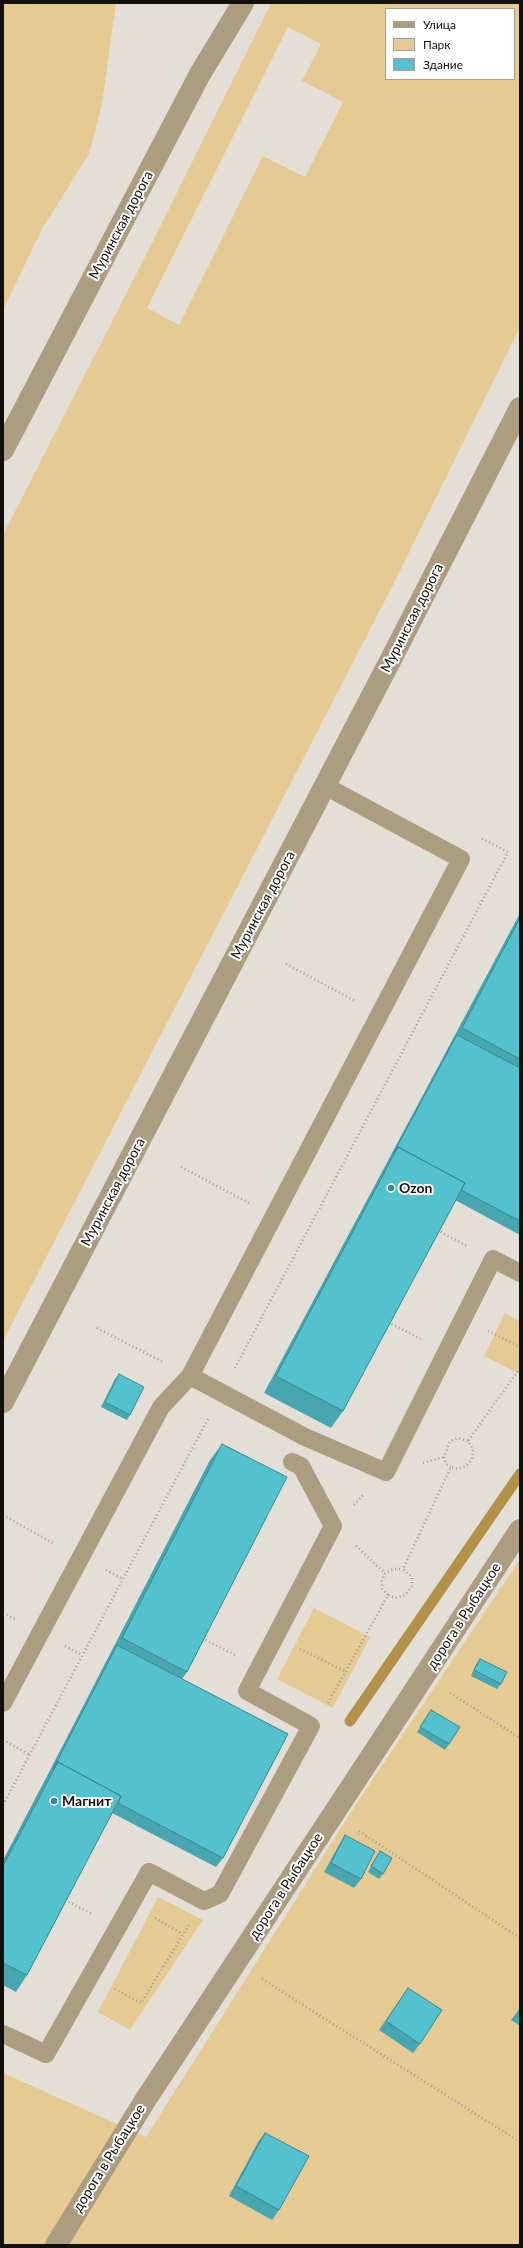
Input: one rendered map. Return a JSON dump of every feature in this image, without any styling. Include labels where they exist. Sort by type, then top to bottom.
[{"type":"street","name":"Муринская дорога","points":[[3,450],[200,74],[243,3]]},
{"type":"street","name":"Муринская дорога","points":[[3,1402],[325,786],[520,408]]},
{"type":"street","name":"дорога в Рыбацкое","points":[[56,2245],[146,2099],[520,1530]]},
{"type":"lane","points":[[3,1703],[161,1406],[190,1376],[461,859],[325,786]]},
{"type":"lane","points":[[190,1376],[305,1437],[386,1472],[493,1259],[520,1273]]},
{"type":"lane","points":[[3,2034],[46,2054],[149,1872],[204,1901],[220,1894],[311,1726],[247,1691],[333,1526],[301,1466],[292,1462]]},
{"type":"path","points":[[286,964],[413,1031]]},
{"type":"path","points":[[181,1167],[306,1233]]},
{"type":"path","points":[[437,1230],[493,1259]]},
{"type":"path","points":[[463,1318],[520,1347]]},
{"type":"path","points":[[388,1322],[446,1352]]},
{"type":"path","points":[[97,1328],[190,1376]]},
{"type":"path","points":[[468,1441],[520,1368]]},
{"type":"path","points":[[458,1438],[468,1441],[473,1449],[472,1459],[466,1466],[458,1468],[451,1467],[446,1464],[444,1457],[450,1441],[458,1438]]},
{"type":"path","points":[[386,1573],[333,1526],[386,1472],[444,1457]]},
{"type":"path","points":[[403,1569],[451,1467]]},
{"type":"path","points":[[393,1569],[403,1569],[412,1577],[412,1586],[405,1595],[394,1598],[388,1595],[382,1588],[382,1581],[386,1573],[393,1569]]},
{"type":"path","points":[[311,1726],[330,1701],[388,1595]]},
{"type":"path","points":[[275,1636],[346,1672]]},
{"type":"path","points":[[201,1638],[259,1667]]},
{"type":"path","points":[[424,1676],[520,1738]]},
{"type":"path","points":[[3,1740],[30,1754]]},
{"type":"path","points":[[333,1814],[520,1938]]},
{"type":"path","points":[[90,1976],[141,2003],[204,1901]]},
{"type":"path","points":[[236,1963],[520,2142]]},
{"type":"green space","points":[[3,3],[116,3],[102,104],[89,154],[42,229],[3,310]]},
{"type":"green space","points":[[271,3],[520,3],[520,327],[394,583],[3,1341],[3,535],[149,249]],"holes":[[[288,27],[321,44],[302,81],[343,102],[305,177],[263,156],[179,325],[147,308]]]},
{"type":"green space","points":[[505,1313],[520,1321],[520,1374],[484,1356]]},
{"type":"green space","points":[[520,1559],[520,2245],[3,2245],[3,2073],[146,2137],[351,1812]]},
{"type":"green space","points":[[314,1608],[370,1637],[333,1708],[277,1679]]},
{"type":"green space","points":[[158,1897],[203,1920],[130,2030],[98,2012]]},
{"type":"building","points":[[520,918],[520,1059],[462,1028]]},
{"type":"building","points":[[457,1035],[520,1068],[520,1221],[461,1190],[465,1183],[398,1147],[393,1154]]},
{"type":"building","points":[[398,1147],[465,1183],[343,1411],[276,1376]]},
{"type":"building","points":[[119,1374],[144,1387],[130,1415],[105,1402]]},
{"type":"building","points":[[222,1444],[287,1477],[187,1672],[122,1638]]},
{"type":"building","points":[[117,1645],[288,1734],[223,1858],[118,1803],[121,1796],[58,1762],[53,1769]]},
{"type":"building","points":[[480,1659],[507,1672],[501,1684],[474,1670]]},
{"type":"building","points":[[431,1710],[460,1727],[449,1744],[420,1727]]},
{"type":"building","points":[[58,1762],[121,1796],[27,1975],[3,1963],[3,1866]]},
{"type":"building","points":[[345,1835],[375,1851],[361,1879],[331,1863]]},
{"type":"building","points":[[380,1851],[392,1858],[383,1874],[371,1866]]},
{"type":"building","points":[[408,1988],[442,2010],[420,2044],[386,2021]]},
{"type":"building","points":[[265,2133],[309,2156],[279,2210],[236,2186]]},
{"type":"waterway","points":[[350,1721],[520,1474]]},
{"type":"place","name":"Ozon","points":[[391,1188]]},
{"type":"place","name":"Магнит","points":[[54,1801]]}]
